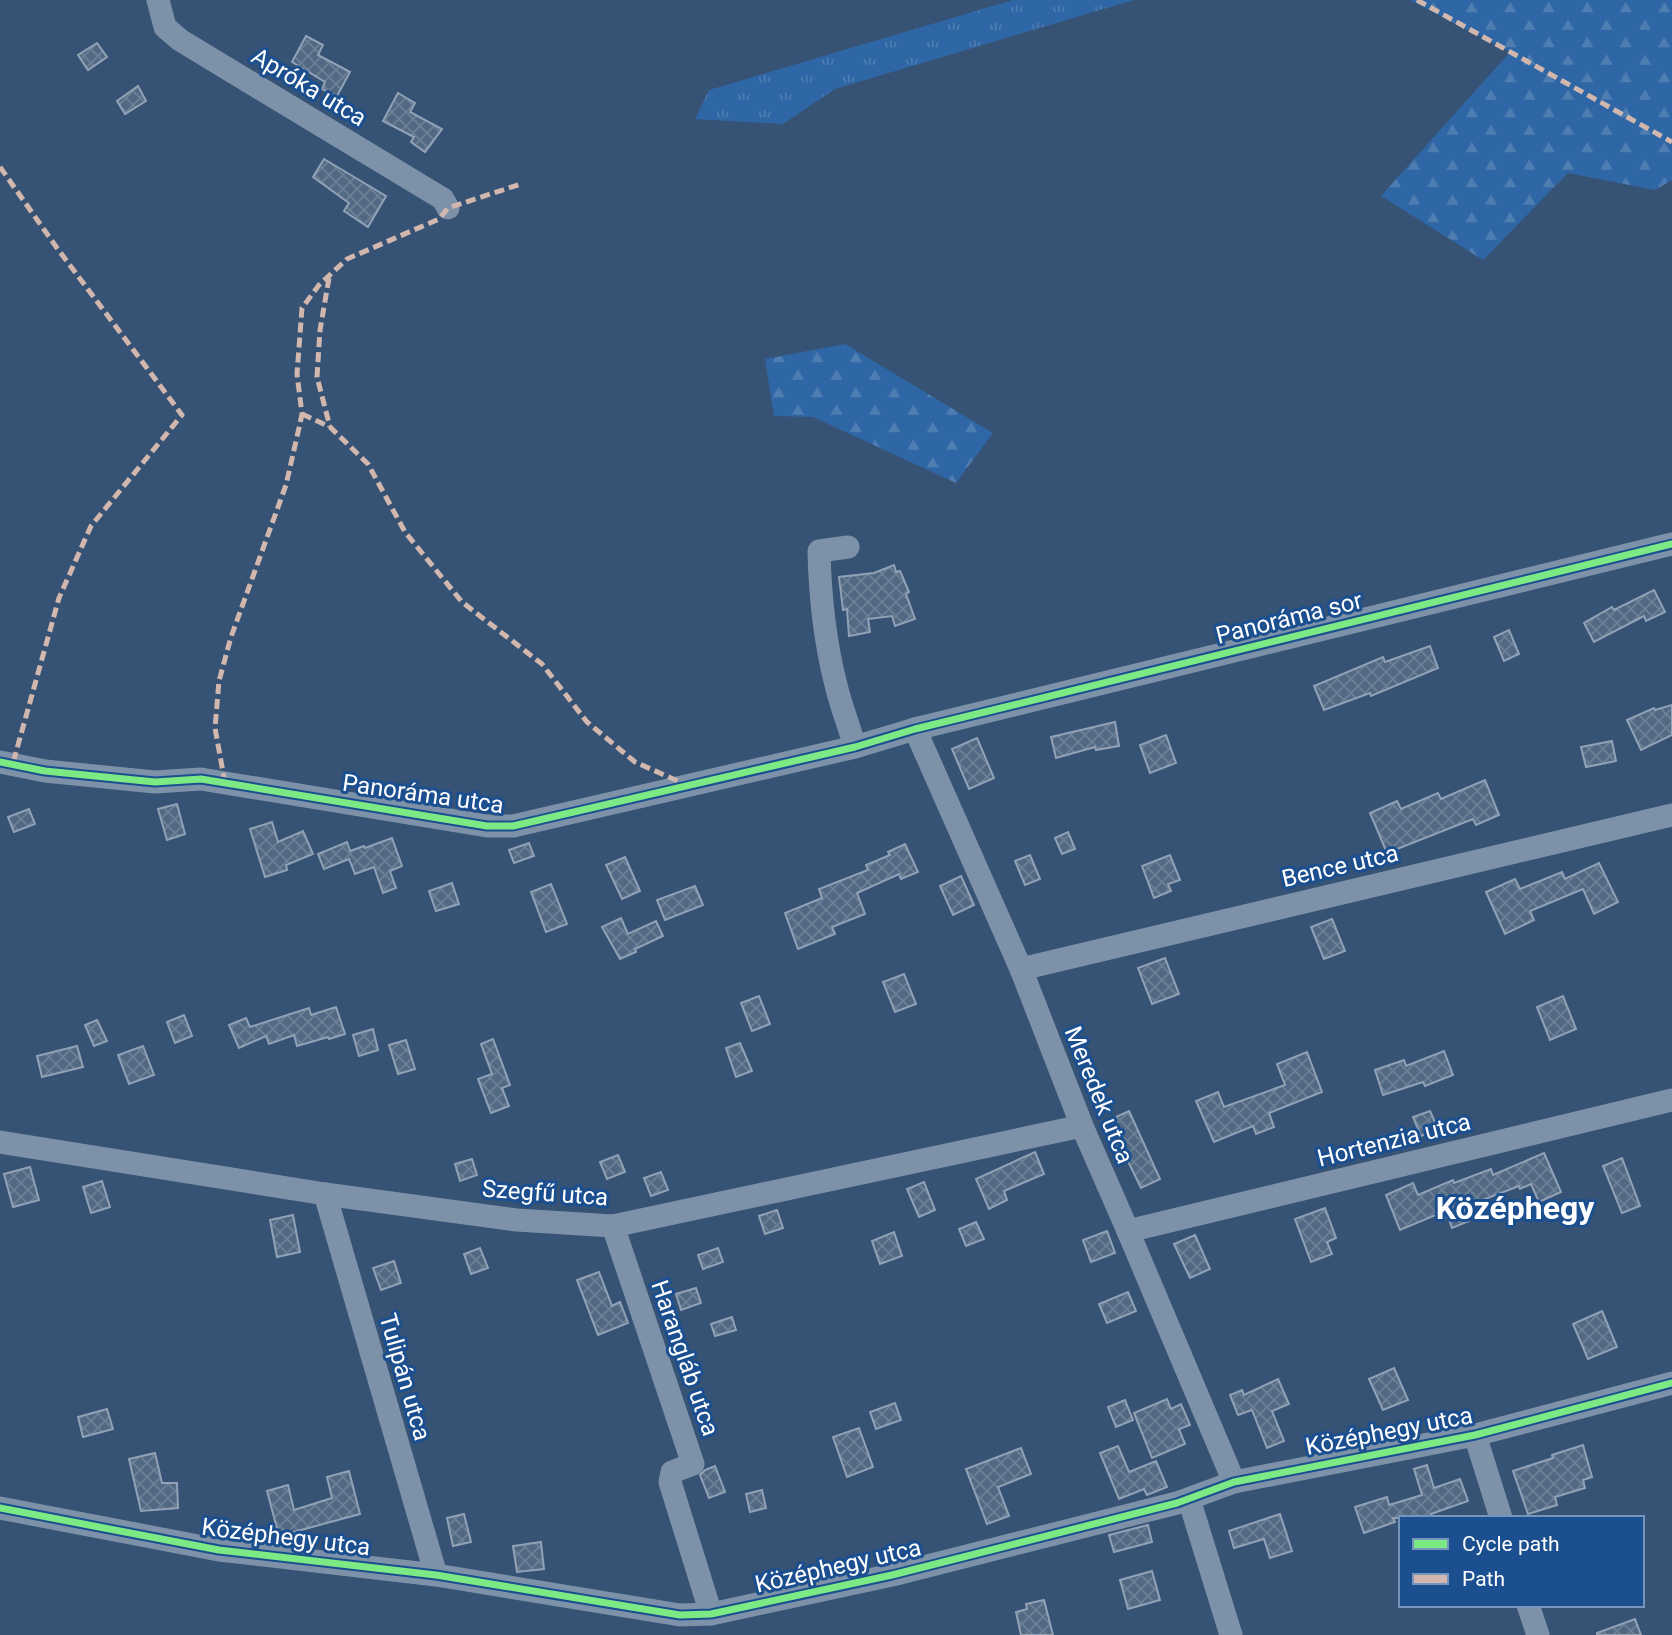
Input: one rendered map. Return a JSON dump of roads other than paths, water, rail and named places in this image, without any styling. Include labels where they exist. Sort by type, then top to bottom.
[{"type":"street","name":"Apróka utca","points":[[158,0],[164,27],[180,40],[443,199],[448,208]]},
{"type":"street","name":"Panoráma sor","points":[[915,729],[1672,544]]},
{"type":"street","points":[[848,547],[819,551],[819,569],[826,632],[836,684],[855,747]]},
{"type":"street","name":"Panoráma utca","points":[[0,762],[45,771],[155,782],[201,779],[487,826],[513,826],[855,747],[915,729]]},
{"type":"street","name":"Meredek utca","points":[[915,729],[1021,969],[1082,1126],[1234,1482]]},
{"type":"street","name":"Bence utca","points":[[1021,969],[1672,815]]},
{"type":"street","name":"Hortenzia utca","points":[[1128,1231],[1672,1100]]},
{"type":"street","name":"Szegfű utca","points":[[0,1142],[324,1194],[517,1220],[613,1226],[1082,1126]]},
{"type":"street","name":"Tulipán utca","points":[[324,1194],[436,1575]]},
{"type":"street","name":"Harangláb utca","points":[[613,1226],[693,1464],[672,1472],[670,1482],[712,1614]]},
{"type":"street","name":"Középhegy utca","points":[[0,1508],[219,1550],[436,1575],[680,1615],[712,1614],[892,1575],[1189,1499],[1234,1482],[1475,1434],[1672,1383]]},
{"type":"street","points":[[1475,1434],[1500,1516]]},
{"type":"street","points":[[1189,1499],[1231,1635]]},
{"type":"street","points":[[1529,1607],[1538,1635]]},
{"type":"district","name":"Középhegy","points":[[1515,1208]]}]
